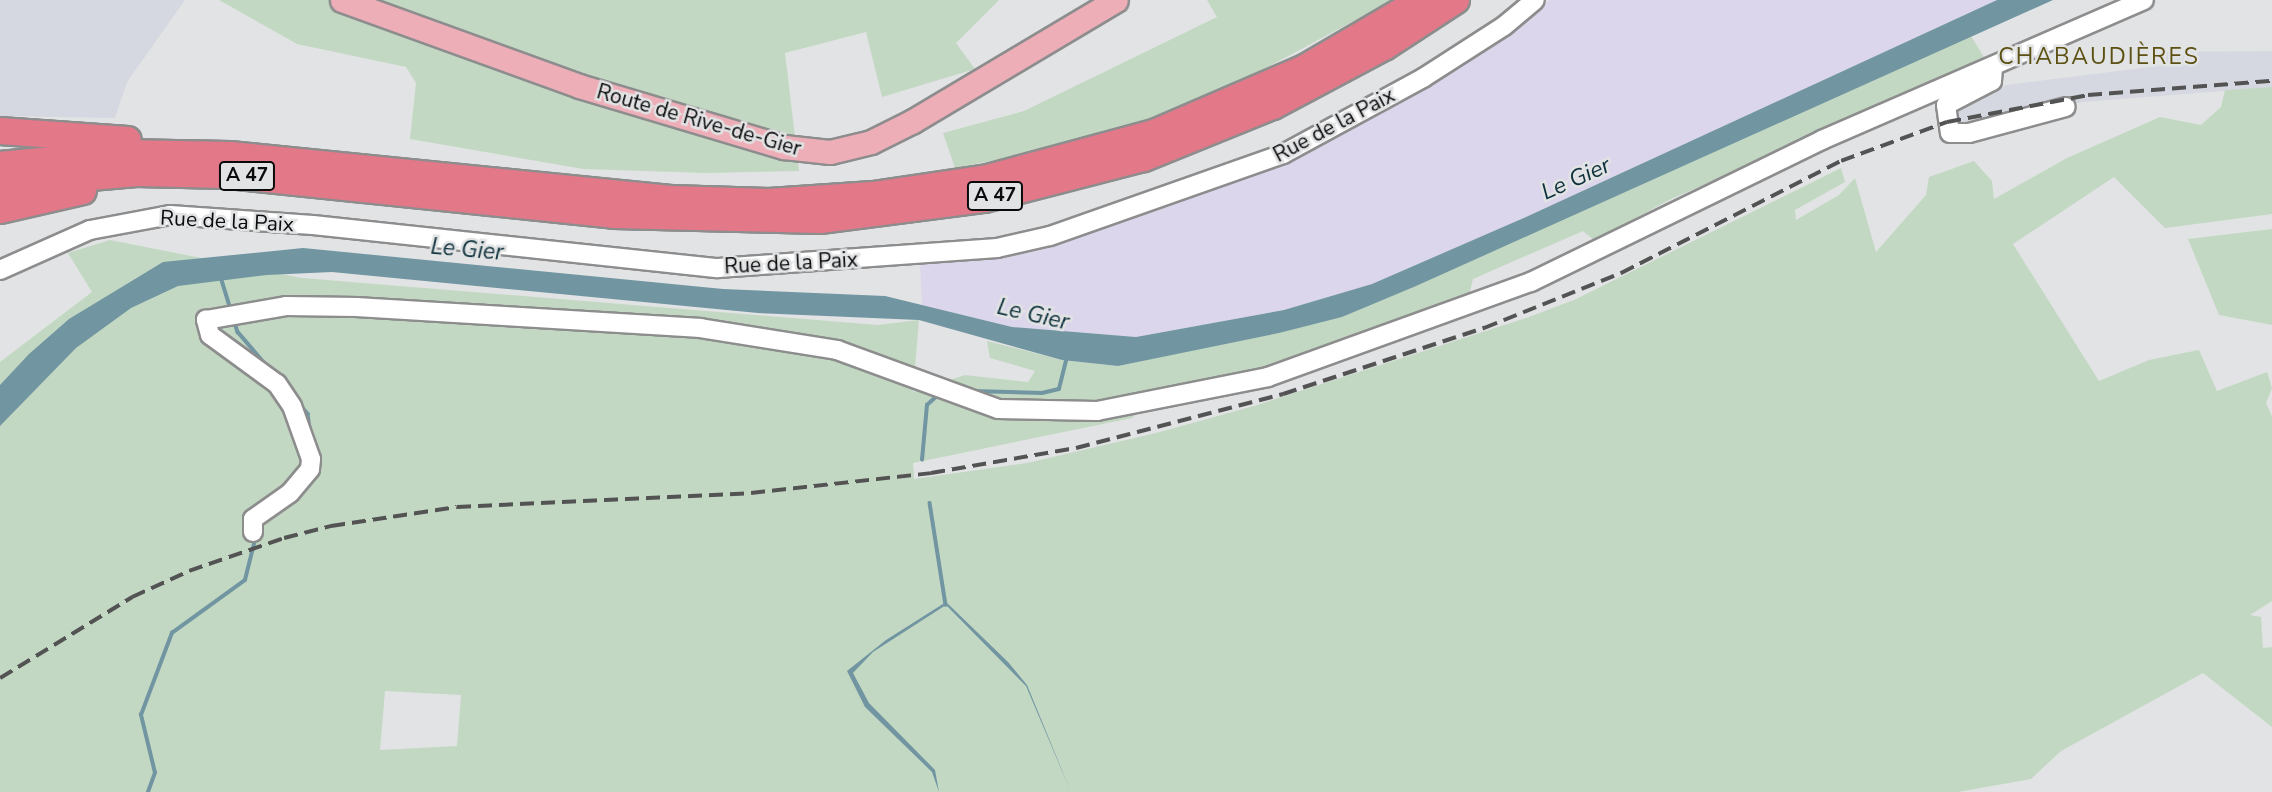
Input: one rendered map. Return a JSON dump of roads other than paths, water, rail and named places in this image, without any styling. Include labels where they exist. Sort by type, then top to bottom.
[{"type":"highway","name":"A 47","points":[[0,165],[123,153],[230,155],[671,200],[769,201],[873,195],[988,177],[1154,133],[1304,68],[1422,0]]},
{"type":"highway","name":"A 47","points":[[0,185],[136,173],[228,175],[614,215],[722,221],[820,220],[985,199],[1144,158],[1273,106],[1384,47],[1456,0]]},
{"type":"highway","points":[[0,131],[178,143],[230,155]]},
{"type":"highway","points":[[0,210],[114,185],[136,173]]},
{"type":"main road","name":"Route de Rive-de-Gier","points":[[342,0],[363,11],[579,86],[784,147],[830,152],[871,142],[913,121],[1116,0]]},
{"type":"street","name":"Rue de la Paix","points":[[0,270],[90,230],[170,215],[313,225],[718,268],[997,248],[1050,236],[1283,154],[1423,78],[1504,26],[1535,0]]},
{"type":"street","points":[[253,532],[253,519],[290,493],[310,469],[311,459],[292,406],[277,384],[210,335],[206,320],[286,306],[357,307],[700,328],[837,350],[998,409],[1097,411],[1268,377],[1531,282],[1587,258],[1740,178],[2144,0]]},
{"type":"street","points":[[1993,67],[1992,81],[1946,105],[1950,133],[1969,133],[2066,107]]},
{"type":"water","points":[[1997,0],[2053,0],[1416,286],[1342,317],[1279,333],[1118,366],[1062,360],[919,320],[758,313],[332,272],[267,275],[178,286],[131,308],[76,348],[0,426],[0,385],[29,354],[69,319],[163,262],[303,248],[723,289],[885,296],[1012,327],[1136,337],[1284,310],[1372,284],[1526,217]]},
{"type":"water","points":[[946,602],[1008,662],[1027,685],[1071,792],[1026,686],[946,605],[873,652],[853,673],[869,703],[935,770],[939,792],[932,772],[865,707],[847,671],[886,640]]},
{"type":"waterway","points":[[221,277],[231,309]]},
{"type":"waterway","points":[[234,320],[238,332],[268,367]]},
{"type":"waterway","points":[[972,391],[1042,393],[1059,389],[1067,356]]},
{"type":"waterway","points":[[922,460],[927,405],[938,395]]},
{"type":"waterway","points":[[300,405],[308,414],[311,436]]},
{"type":"waterway","points":[[930,503],[946,605]]},
{"type":"waterway","points":[[148,792],[155,773],[141,715],[172,633],[245,580],[256,536]]},
{"type":"railway","points":[[0,678],[132,597],[189,571],[284,538],[331,526],[457,507],[751,493],[931,473],[1076,448],[1283,394],[1484,328],[1621,273],[1841,161],[1947,122],[2088,95],[2272,81]]},
{"type":"district","name":"CHABAUDIÈRES","points":[[2099,57]]},
{"type":"water label","name":"Le Gier","points":[[1576,179]]},
{"type":"water label","name":"Le Gier","points":[[467,250]]},
{"type":"water label","name":"Le Gier","points":[[1033,315]]}]
